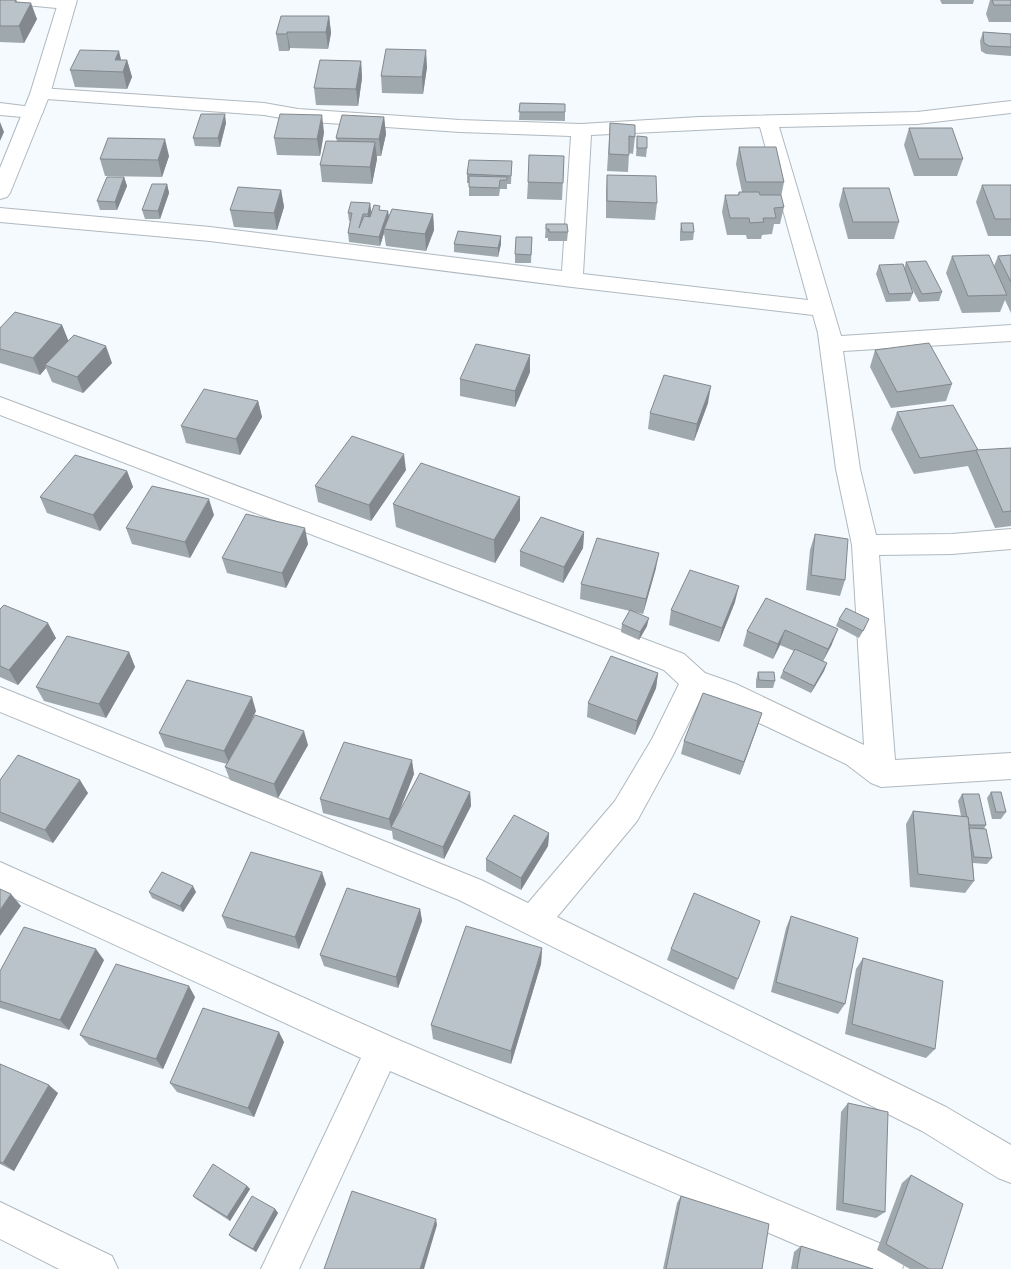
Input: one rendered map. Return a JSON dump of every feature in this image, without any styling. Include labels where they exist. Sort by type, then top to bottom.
[{"type":"street","points":[[0,193],[40,94],[67,2],[25,0]]},
{"type":"street","points":[[40,94],[264,109],[298,115],[347,116],[460,126],[581,130],[699,123],[917,118],[1011,107]]},
{"type":"street","points":[[0,109],[32,112]]},
{"type":"street","points":[[768,122],[831,344],[848,469],[865,545],[881,774]]},
{"type":"street","points":[[572,280],[581,130]]},
{"type":"street","points":[[0,215],[210,234],[572,280],[822,309]]},
{"type":"street","points":[[831,344],[1011,333]]},
{"type":"street","points":[[0,406],[674,662],[696,682],[726,692],[856,755],[881,774],[1011,766]]},
{"type":"street","points":[[865,545],[952,544],[1011,539]]},
{"type":"street","points":[[533,921],[626,811],[662,748],[696,682]]},
{"type":"street","points":[[0,699],[470,890],[934,1119],[1011,1165]]},
{"type":"street","points":[[0,877],[382,1050],[884,1264]]},
{"type":"street","points":[[280,1269],[382,1050]]},
{"type":"street","points":[[0,1220],[99,1269]]},
{"type":"building","points":[[0,0],[16,0],[15,2],[31,3],[19,26],[0,26]]},
{"type":"building","points":[[992,0],[1011,0],[1011,5],[994,5]]},
{"type":"building","points":[[281,16],[329,16],[326,32],[287,32],[287,34],[276,34]]},
{"type":"building","points":[[983,32],[1011,34],[1011,47],[989,46],[984,43]]},
{"type":"building","points":[[386,49],[426,50],[422,77],[381,76]]},
{"type":"building","points":[[80,50],[119,51],[115,60],[127,60],[123,72],[70,70]]},
{"type":"building","points":[[320,60],[361,61],[356,89],[314,88]]},
{"type":"building","points":[[520,103],[565,104],[565,112],[519,112]]},
{"type":"building","points":[[201,114],[225,114],[218,138],[193,138]]},
{"type":"building","points":[[280,114],[322,115],[317,139],[274,138]]},
{"type":"building","points":[[342,115],[384,117],[379,139],[336,138]]},
{"type":"building","points":[[610,123],[635,125],[635,137],[629,136],[629,155],[609,154]]},
{"type":"building","points":[[909,128],[952,128],[963,159],[919,159]]},
{"type":"building","points":[[637,136],[647,137],[647,148],[637,148]]},
{"type":"building","points":[[108,138],[165,139],[158,160],[100,159]]},
{"type":"building","points":[[326,141],[375,142],[370,167],[320,165]]},
{"type":"building","points":[[739,147],[776,147],[784,182],[746,182]]},
{"type":"building","points":[[529,155],[564,156],[563,183],[528,182]]},
{"type":"building","points":[[469,160],[512,161],[511,176],[467,174]]},
{"type":"building","points":[[607,175],[656,176],[657,203],[607,201]]},
{"type":"building","points":[[469,176],[507,177],[507,180],[500,180],[499,188],[469,187]]},
{"type":"building","points":[[107,177],[124,177],[115,202],[97,201]]},
{"type":"building","points":[[152,184],[167,184],[158,211],[142,210]]},
{"type":"building","points":[[982,185],[1011,185],[1011,219],[995,219]]},
{"type":"building","points":[[238,187],[281,190],[274,213],[230,210]]},
{"type":"building","points":[[843,188],[889,188],[899,222],[853,222]]},
{"type":"building","points":[[739,192],[781,195],[784,207],[774,208],[776,218],[763,218],[764,222],[750,223],[749,218],[730,218],[725,195],[739,195]]},
{"type":"building","points":[[351,202],[370,203],[368,214],[363,214],[359,228],[364,216],[370,217],[374,205],[380,206],[379,210],[388,211],[379,237],[348,233],[352,213],[348,213]]},
{"type":"building","points":[[392,209],[433,214],[425,234],[384,229]]},
{"type":"building","points":[[681,223],[693,223],[694,232],[682,232]]},
{"type":"building","points":[[546,224],[567,224],[568,232],[549,232],[549,229],[546,229]]},
{"type":"building","points":[[458,231],[501,236],[498,248],[454,244]]},
{"type":"building","points":[[516,237],[532,237],[531,255],[515,254]]},
{"type":"building","points":[[989,255],[1007,295],[968,296],[952,256]]},
{"type":"building","points":[[1011,255],[1011,282],[998,256]]},
{"type":"building","points":[[926,261],[942,292],[922,294],[906,262]]},
{"type":"building","points":[[903,264],[913,293],[889,294],[879,265]]},
{"type":"building","points":[[15,312],[62,325],[33,358],[0,349],[0,328]]},
{"type":"building","points":[[74,335],[106,346],[77,377],[45,365]]},
{"type":"building","points":[[929,343],[952,384],[897,392],[875,350]]},
{"type":"building","points":[[476,344],[530,355],[515,391],[460,379]]},
{"type":"building","points":[[664,375],[711,386],[697,424],[650,413]]},
{"type":"building","points":[[204,389],[258,401],[236,439],[181,426]]},
{"type":"building","points":[[953,405],[978,450],[920,458],[897,412]]},
{"type":"building","points":[[352,436],[404,454],[369,505],[315,486]]},
{"type":"building","points":[[1011,448],[1011,511],[1003,512],[976,450]]},
{"type":"building","points":[[75,455],[127,471],[93,515],[40,497]]},
{"type":"building","points":[[421,463],[520,497],[494,540],[393,504]]},
{"type":"building","points":[[152,486],[209,499],[185,542],[126,528]]},
{"type":"building","points":[[246,514],[305,528],[282,573],[222,558]]},
{"type":"building","points":[[541,517],[584,532],[564,567],[520,551]]},
{"type":"building","points":[[815,534],[848,539],[845,580],[811,575]]},
{"type":"building","points":[[597,538],[659,553],[646,599],[581,584]]},
{"type":"building","points":[[690,570],[739,586],[722,628],[671,610]]},
{"type":"building","points":[[766,598],[838,629],[828,649],[785,630],[778,644],[747,631]]},
{"type":"building","points":[[4,605],[48,623],[9,670],[0,666],[0,609]]},
{"type":"building","points":[[846,608],[869,619],[863,631],[839,619]]},
{"type":"building","points":[[630,610],[649,618],[640,632],[622,624]]},
{"type":"building","points":[[67,636],[129,652],[99,704],[36,687]]},
{"type":"building","points":[[795,649],[827,663],[814,686],[783,671]]},
{"type":"building","points":[[611,656],[658,673],[637,721],[588,703]]},
{"type":"building","points":[[758,672],[774,672],[775,681],[759,680]]},
{"type":"building","points":[[187,680],[252,697],[224,751],[159,733]]},
{"type":"building","points":[[703,693],[762,713],[744,762],[684,741]]},
{"type":"building","points":[[255,715],[304,731],[274,784],[225,767]]},
{"type":"building","points":[[344,742],[412,760],[389,819],[320,799]]},
{"type":"building","points":[[18,755],[80,780],[45,830],[0,812],[0,780]]},
{"type":"building","points":[[420,773],[470,792],[443,847],[391,827]]},
{"type":"building","points":[[991,792],[1001,792],[1006,812],[996,812]]},
{"type":"building","points":[[962,794],[979,794],[986,825],[969,825]]},
{"type":"building","points":[[913,811],[968,817],[974,881],[918,874]]},
{"type":"building","points":[[514,815],[549,833],[521,878],[486,859]]},
{"type":"building","points":[[969,828],[986,829],[992,858],[974,857]]},
{"type":"building","points":[[251,852],[322,872],[295,937],[222,916]]},
{"type":"building","points":[[162,872],[193,886],[180,906],[149,892]]},
{"type":"building","points":[[347,888],[420,909],[396,977],[320,955]]},
{"type":"building","points":[[0,889],[11,894],[0,910]]},
{"type":"building","points":[[694,893],[760,921],[738,979],[671,949]]},
{"type":"building","points":[[791,916],[858,938],[845,1004],[776,982]]},
{"type":"building","points":[[466,926],[542,948],[511,1051],[431,1025]]},
{"type":"building","points":[[24,927],[96,949],[60,1020],[0,1001],[0,971]]},
{"type":"building","points":[[863,958],[943,981],[935,1049],[852,1024]]},
{"type":"building","points":[[116,964],[189,986],[156,1059],[80,1035]]},
{"type":"building","points":[[203,1008],[279,1032],[248,1108],[170,1083]]},
{"type":"building","points":[[0,1064],[49,1085],[3,1163],[0,1162]]},
{"type":"building","points":[[848,1103],[888,1112],[885,1212],[843,1203]]},
{"type":"building","points":[[213,1164],[247,1186],[227,1217],[193,1196]]},
{"type":"building","points":[[911,1175],[963,1204],[942,1269],[929,1269],[886,1244]]},
{"type":"building","points":[[352,1191],[436,1219],[420,1269],[324,1269]]},
{"type":"building","points":[[252,1196],[275,1209],[253,1249],[229,1235]]},
{"type":"building","points":[[681,1196],[769,1224],[762,1269],[666,1269]]},
{"type":"building","points":[[801,1246],[873,1269],[797,1269]]}]
